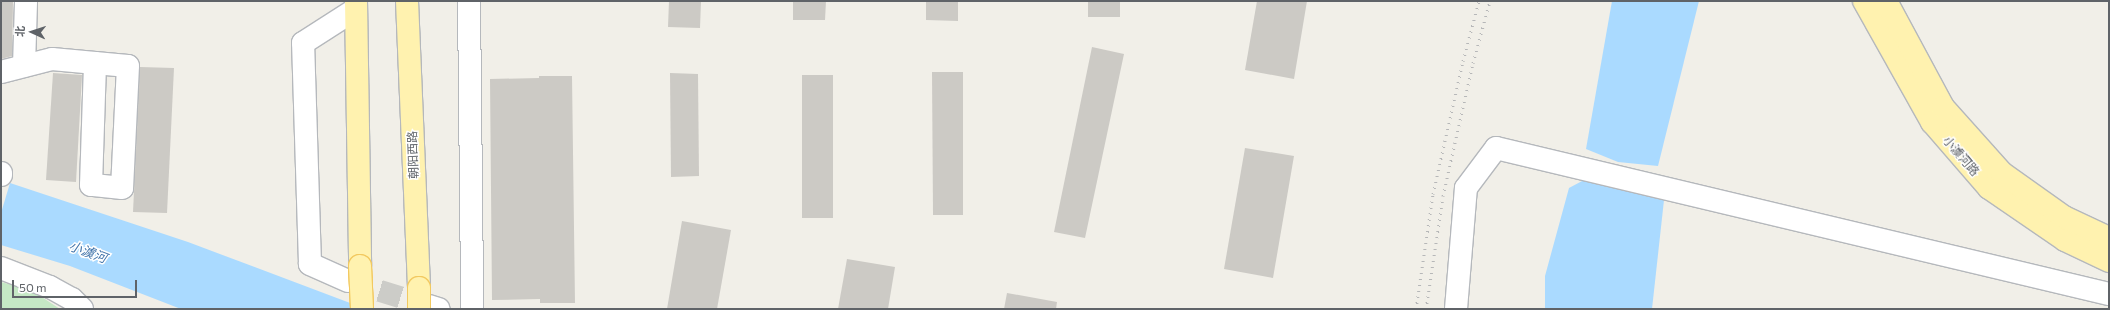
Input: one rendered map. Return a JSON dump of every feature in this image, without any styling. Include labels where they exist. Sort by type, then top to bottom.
[{"type":"main road","name":"朝阳西路","points":[[407,1],[426,303]]},
{"type":"main road","name":"小澞河路","points":[[1864,1],[1932,122],[2065,240],[2109,261]]},
{"type":"main road","name":"小澞河路","points":[[1886,1],[1943,107],[1996,180],[2064,217],[2109,238]]},
{"type":"main road","points":[[356,5],[354,273],[362,309]]},
{"type":"street","points":[[24,66],[26,1]]},
{"type":"street","points":[[469,1],[472,309]]},
{"type":"street","points":[[354,273],[310,264],[303,43],[356,5]]},
{"type":"street","points":[[1,72],[52,59],[128,66],[122,188],[91,185],[95,63]]},
{"type":"street","points":[[1456,309],[1466,188],[1496,148],[2109,294]]},
{"type":"street","points":[[1,268],[50,287],[72,299],[82,309]]},
{"type":"green space","points":[[1,282],[31,290],[60,309],[1,309]]},
{"type":"water","points":[[1612,1],[1699,1],[1658,166],[1618,162],[1586,149]]},
{"type":"water","points":[[1584,180],[1664,200],[1652,309],[1545,309],[1545,276],[1569,188]]},
{"type":"water","name":"小澞河","points":[[10,183],[188,242],[366,309],[181,309],[70,266],[1,245],[1,213]]},
{"type":"building","points":[[1,1],[13,1],[12,56],[1,59]]},
{"type":"building","points":[[669,1],[701,1],[700,28],[668,27]]},
{"type":"building","points":[[793,1],[826,1],[825,20],[793,20]]},
{"type":"building","points":[[926,1],[958,1],[958,21],[926,20]]},
{"type":"building","points":[[1088,1],[1120,1],[1120,17],[1088,17]]},
{"type":"building","points":[[1257,1],[1307,1],[1294,79],[1245,70]]},
{"type":"building","points":[[1092,47],[1124,54],[1085,238],[1054,232]]},
{"type":"building","points":[[140,67],[174,68],[167,213],[133,212]]},
{"type":"building","points":[[932,72],[963,72],[963,215],[933,215]]},
{"type":"building","points":[[53,73],[82,75],[76,182],[46,180]]},
{"type":"building","points":[[670,73],[698,74],[699,176],[671,177]]},
{"type":"building","points":[[802,75],[833,75],[833,218],[802,218]]},
{"type":"building","points":[[539,76],[572,76],[575,303],[540,303],[540,299],[492,300],[490,79],[539,78]]},
{"type":"building","points":[[1245,148],[1294,156],[1273,278],[1224,269]]},
{"type":"building","points":[[682,221],[731,230],[717,309],[667,309]]},
{"type":"building","points":[[847,259],[895,267],[888,309],[838,309]]},
{"type":"building","points":[[1007,293],[1057,302],[1056,309],[1004,309]]},
{"type":"tunnel","points":[[348,281],[429,306]]},
{"type":"railway","points":[[1416,309],[1433,194],[1463,61],[1479,1]]},
{"type":"railway","points":[[1426,309],[1443,196],[1473,63],[1490,1]]}]
